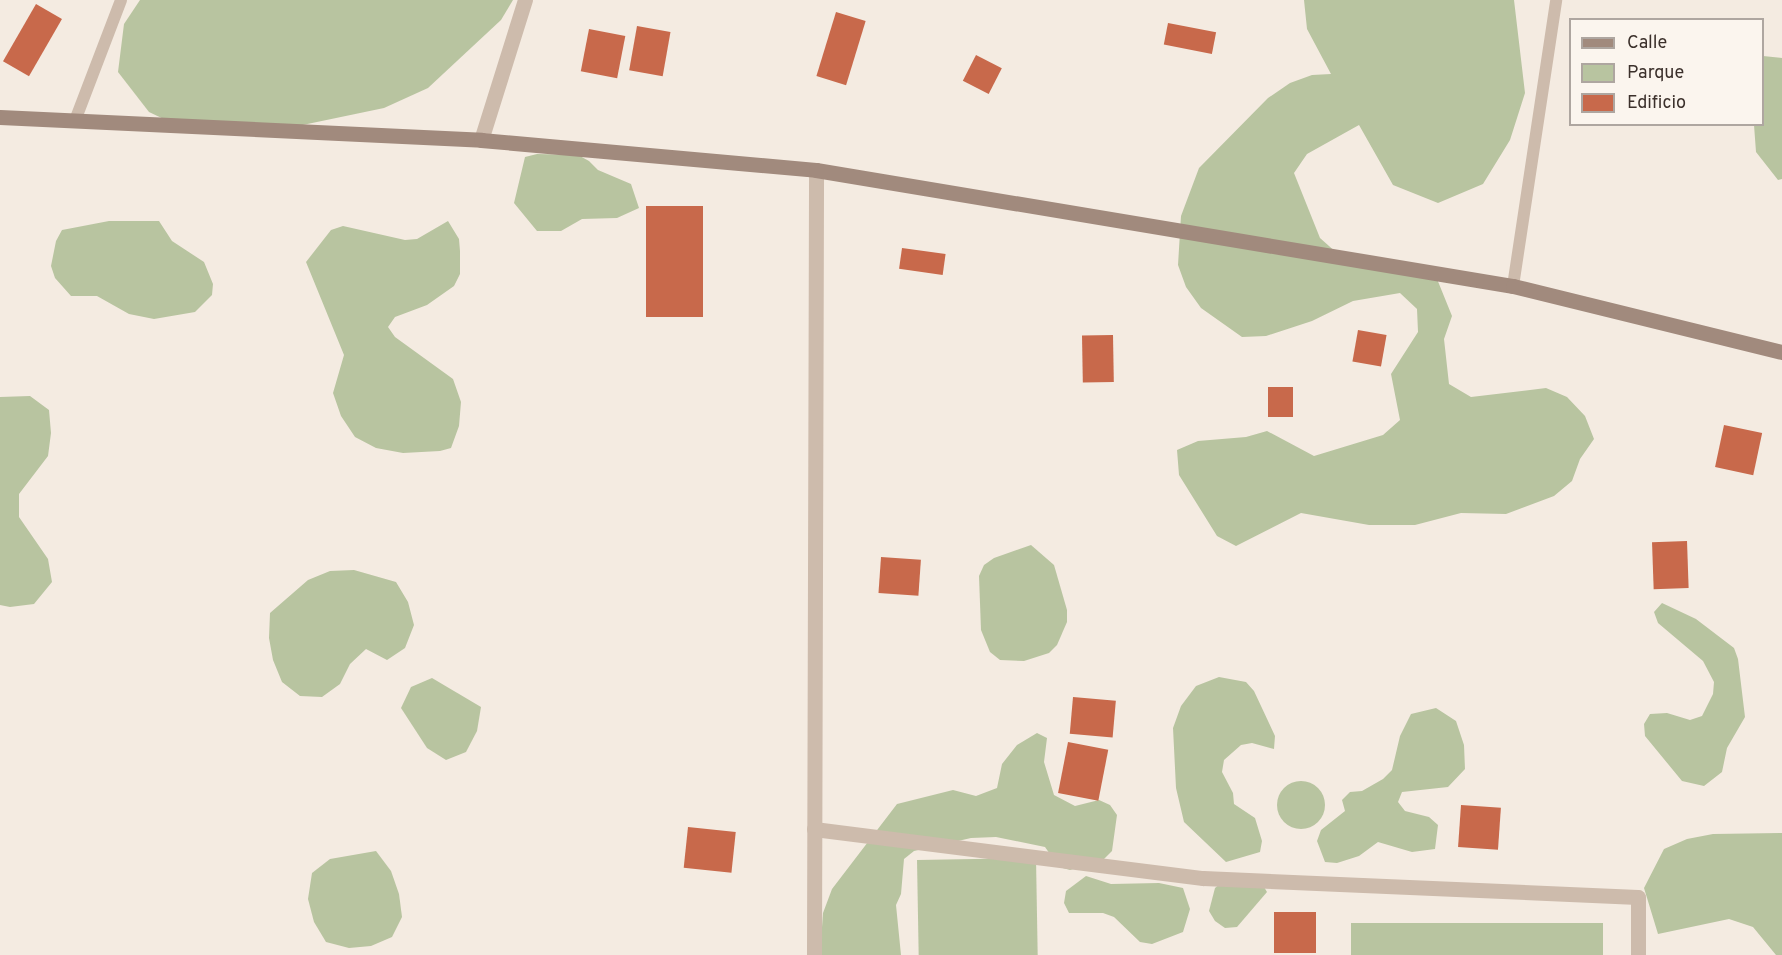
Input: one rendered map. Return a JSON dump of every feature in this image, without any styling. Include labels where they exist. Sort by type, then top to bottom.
[{"type":"street","points":[[481,140],[525,0]]},
{"type":"street","points":[[0,117],[76,118],[481,140],[816,170],[1513,286],[1782,352]]},
{"type":"street","points":[[814,955],[816,170]]},
{"type":"street","points":[[814,829],[1203,878],[1638,897],[1638,955]]},
{"type":"lane","points":[[76,118],[121,0]]},
{"type":"lane","points":[[1513,286],[1556,0]]},
{"type":"green space","points":[[140,0],[513,0],[501,20],[428,88],[384,108],[293,127],[191,132],[149,112],[118,72],[124,24]]},
{"type":"green space","points":[[1304,0],[1514,0],[1525,93],[1510,140],[1483,184],[1438,203],[1393,185],[1359,125],[1307,154],[1294,173],[1320,238],[1338,254],[1435,274],[1452,316],[1444,339],[1449,384],[1471,397],[1546,388],[1567,397],[1585,416],[1594,439],[1580,459],[1572,481],[1554,496],[1506,514],[1461,513],[1415,525],[1369,525],[1301,513],[1236,546],[1217,536],[1179,475],[1177,450],[1198,441],[1246,437],[1267,431],[1314,456],[1383,435],[1400,420],[1391,374],[1418,332],[1417,309],[1400,293],[1353,301],[1312,321],[1266,336],[1242,337],[1201,308],[1186,287],[1178,265],[1181,216],[1199,168],[1268,98],[1290,83],[1312,75],[1331,74],[1307,29]]},
{"type":"green space","points":[[1764,56],[1782,58],[1782,179],[1778,180],[1756,152],[1754,126],[1764,126]]},
{"type":"green space","points":[[537,154],[578,155],[598,170],[631,184],[639,208],[617,218],[582,219],[561,231],[537,231],[514,203],[525,157]]},
{"type":"green space","points":[[109,221],[159,221],[172,241],[204,262],[213,284],[212,295],[195,312],[154,319],[129,314],[97,296],[71,296],[55,278],[51,266],[56,241],[62,230]]},
{"type":"green space","points":[[448,221],[459,239],[460,274],[454,286],[427,305],[395,317],[388,327],[395,337],[453,379],[461,402],[459,426],[451,448],[440,451],[403,453],[376,448],[355,437],[341,416],[333,393],[344,355],[306,262],[331,230],[343,226],[405,240],[417,239]]},
{"type":"green space","points":[[30,396],[49,410],[51,433],[48,456],[19,494],[19,517],[48,559],[52,582],[34,604],[10,607],[0,605],[0,397]]},
{"type":"green space","points":[[1031,545],[1054,565],[1067,610],[1067,622],[1057,645],[1049,653],[1024,661],[1000,660],[990,652],[981,630],[979,576],[984,565],[994,558]]},
{"type":"green space","points":[[354,570],[396,582],[408,602],[414,625],[405,648],[387,660],[366,649],[350,664],[340,684],[322,697],[300,696],[282,682],[273,660],[269,638],[270,613],[308,580],[330,571]]},
{"type":"green space","points":[[1662,603],[1696,619],[1734,648],[1738,659],[1745,717],[1727,748],[1722,772],[1704,786],[1682,781],[1645,736],[1644,724],[1650,714],[1667,713],[1690,720],[1702,716],[1713,694],[1714,682],[1703,661],[1658,623],[1654,612]]},
{"type":"green space","points":[[1219,677],[1246,682],[1254,691],[1275,736],[1274,749],[1252,743],[1241,745],[1224,760],[1222,772],[1233,793],[1234,804],[1255,818],[1262,841],[1260,852],[1226,862],[1184,822],[1176,788],[1173,728],[1181,706],[1196,686]]},
{"type":"green space","points":[[432,678],[481,707],[477,731],[466,752],[446,760],[427,748],[401,708],[411,687]]},
{"type":"green space","points":[[1436,708],[1456,721],[1464,745],[1465,769],[1448,787],[1402,792],[1398,802],[1405,811],[1429,817],[1438,825],[1435,849],[1412,852],[1378,842],[1359,856],[1337,863],[1325,862],[1317,841],[1321,830],[1345,811],[1342,800],[1350,792],[1362,791],[1383,779],[1392,770],[1400,736],[1411,714]]},
{"type":"green space","points":[[1037,733],[1047,738],[1044,762],[1054,795],[1075,806],[1099,800],[1110,805],[1117,815],[1112,851],[1104,859],[1070,870],[1059,867],[1045,847],[996,837],[971,838],[914,851],[904,859],[901,894],[896,905],[901,955],[820,955],[823,913],[832,889],[897,804],[953,790],[976,796],[997,788],[1002,764],[1017,745]]},
{"type":"green space","points":[[1301,781],[1318,788],[1325,805],[1318,822],[1301,829],[1284,822],[1277,805],[1284,788]]},
{"type":"green space","points":[[1782,833],[1782,955],[1776,955],[1753,927],[1729,919],[1658,934],[1644,888],[1664,849],[1687,839],[1713,834]]},
{"type":"green space","points":[[376,851],[391,871],[399,894],[402,917],[392,937],[371,946],[349,948],[326,942],[314,922],[308,899],[312,873],[330,859]]},
{"type":"green space","points":[[1036,858],[1038,955],[919,955],[917,860]]},
{"type":"green space","points":[[1086,876],[1111,884],[1159,883],[1183,888],[1190,909],[1183,932],[1152,944],[1140,942],[1114,917],[1103,913],[1069,913],[1064,903],[1066,891]]},
{"type":"green space","points":[[1225,880],[1261,882],[1267,892],[1237,927],[1225,928],[1215,921],[1209,911],[1215,888]]},
{"type":"green space","points":[[1351,923],[1603,923],[1603,955],[1351,955]]},
{"type":"building","points":[[36,4],[62,19],[29,76],[3,61]]},
{"type":"building","points":[[836,12],[866,21],[846,85],[816,76]]},
{"type":"building","points":[[1168,23],[1216,32],[1212,54],[1164,45]]},
{"type":"building","points":[[637,26],[670,32],[663,76],[629,70]]},
{"type":"building","points":[[589,29],[625,36],[617,78],[581,71]]},
{"type":"building","points":[[976,55],[1002,68],[989,94],[963,81]]},
{"type":"building","points":[[646,206],[703,206],[703,317],[646,317]]},
{"type":"building","points":[[902,248],[946,254],[943,275],[899,269]]},
{"type":"building","points":[[1358,330],[1387,335],[1381,367],[1352,362]]},
{"type":"building","points":[[1113,335],[1114,382],[1083,383],[1082,336]]},
{"type":"building","points":[[1268,387],[1293,387],[1293,417],[1268,417]]},
{"type":"building","points":[[1724,425],[1762,433],[1753,475],[1715,467]]},
{"type":"building","points":[[1687,541],[1689,588],[1654,589],[1652,542]]},
{"type":"building","points":[[881,557],[921,560],[918,596],[878,593]]},
{"type":"building","points":[[1073,697],[1116,701],[1113,738],[1070,734]]},
{"type":"building","points":[[1068,742],[1108,750],[1098,801],[1058,793]]},
{"type":"building","points":[[1461,805],[1501,808],[1498,850],[1458,847]]},
{"type":"building","points":[[688,827],[736,832],[731,873],[684,868]]},
{"type":"building","points":[[1274,912],[1316,912],[1316,953],[1274,953]]}]
